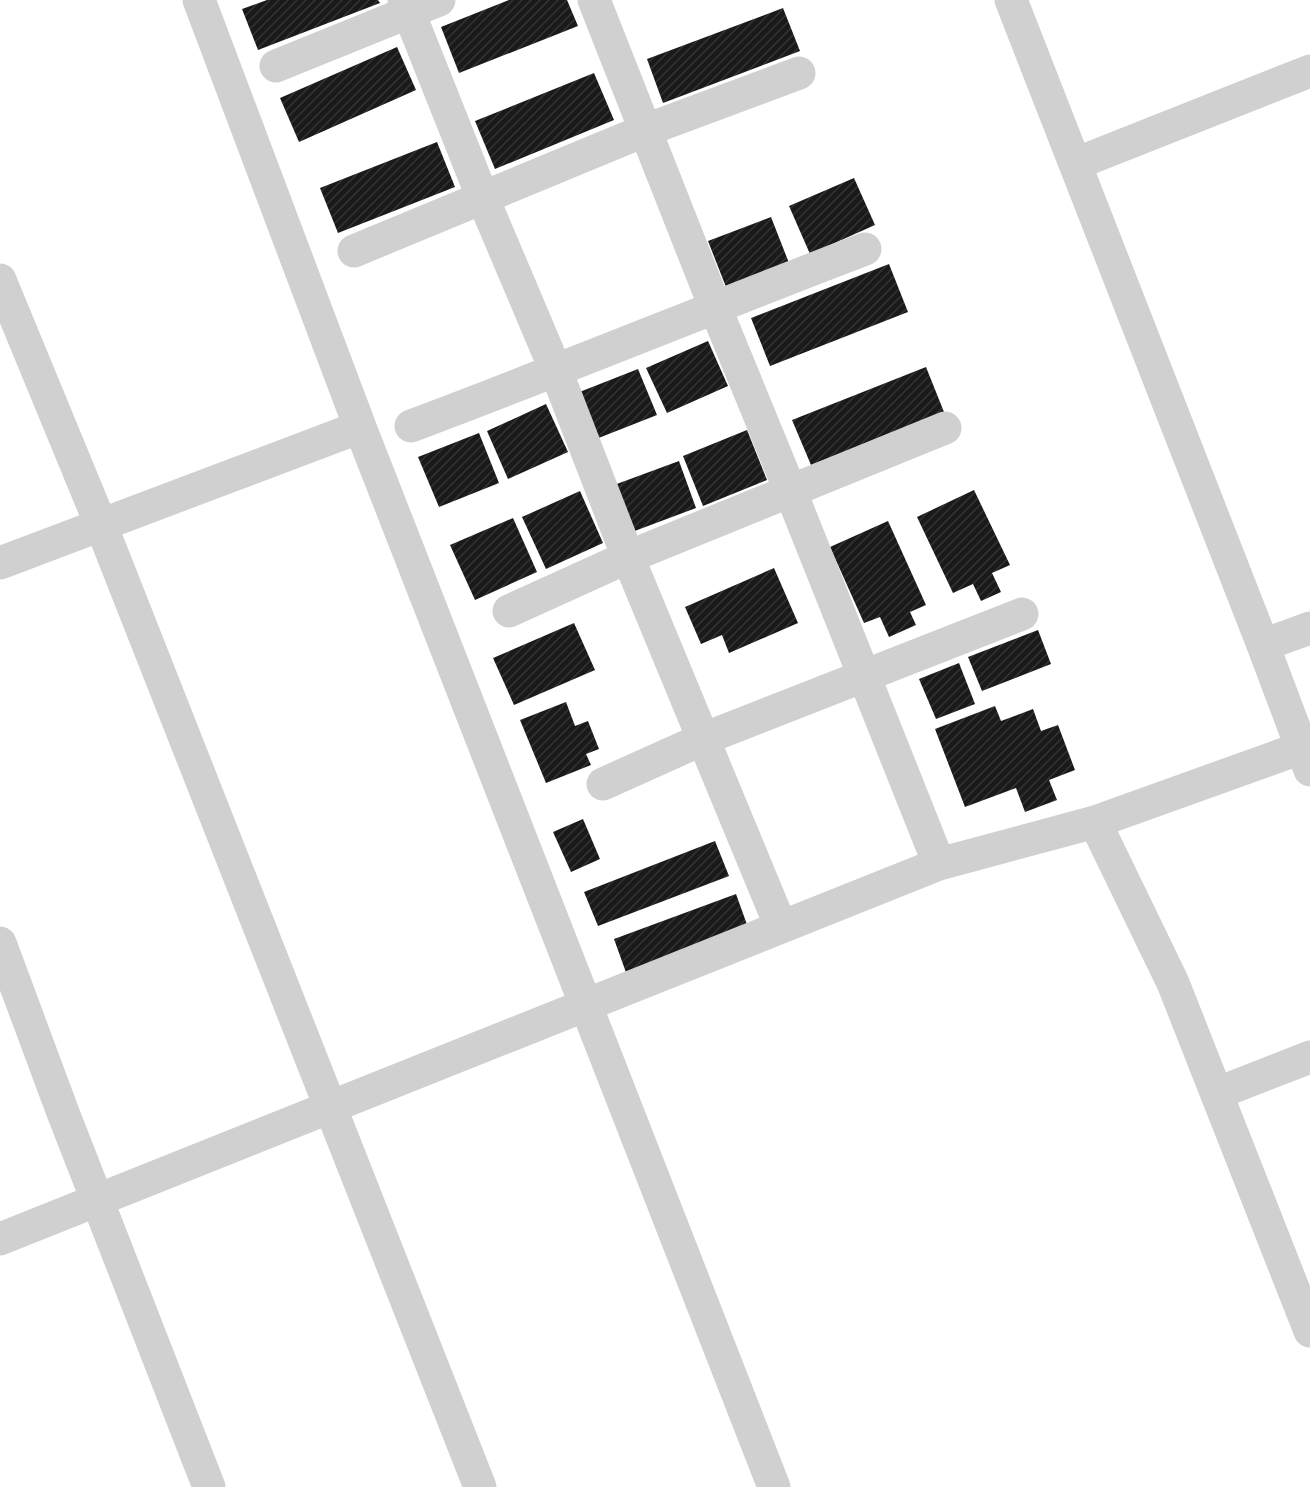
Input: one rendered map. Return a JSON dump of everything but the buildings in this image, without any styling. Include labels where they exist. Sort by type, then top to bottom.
[{"type":"street","points":[[199,0],[360,427],[588,1005],[774,1487]]},
{"type":"street","points":[[276,66],[407,6],[439,0]]},
{"type":"street","points":[[594,0],[714,307],[790,490],[939,864]]},
{"type":"street","points":[[0,1239],[939,864],[1095,822],[1305,759],[1263,645],[1011,0]]},
{"type":"street","points":[[407,6],[482,196],[556,371],[628,557],[781,927]]},
{"type":"street","points":[[1075,164],[1310,71]]},
{"type":"street","points":[[354,251],[482,196],[646,130],[799,73]]},
{"type":"street","points":[[411,426],[865,249]]},
{"type":"street","points":[[0,280],[100,525],[480,1487]]},
{"type":"street","points":[[0,563],[360,427]]},
{"type":"street","points":[[509,611],[628,557],[945,428]]},
{"type":"street","points":[[603,784],[703,740],[1022,614]]},
{"type":"street","points":[[1263,645],[1310,628]]},
{"type":"street","points":[[1095,822],[1173,982],[1310,1331]]},
{"type":"street","points":[[0,943],[209,1487]]},
{"type":"street","points":[[1218,1093],[1310,1057]]}]
